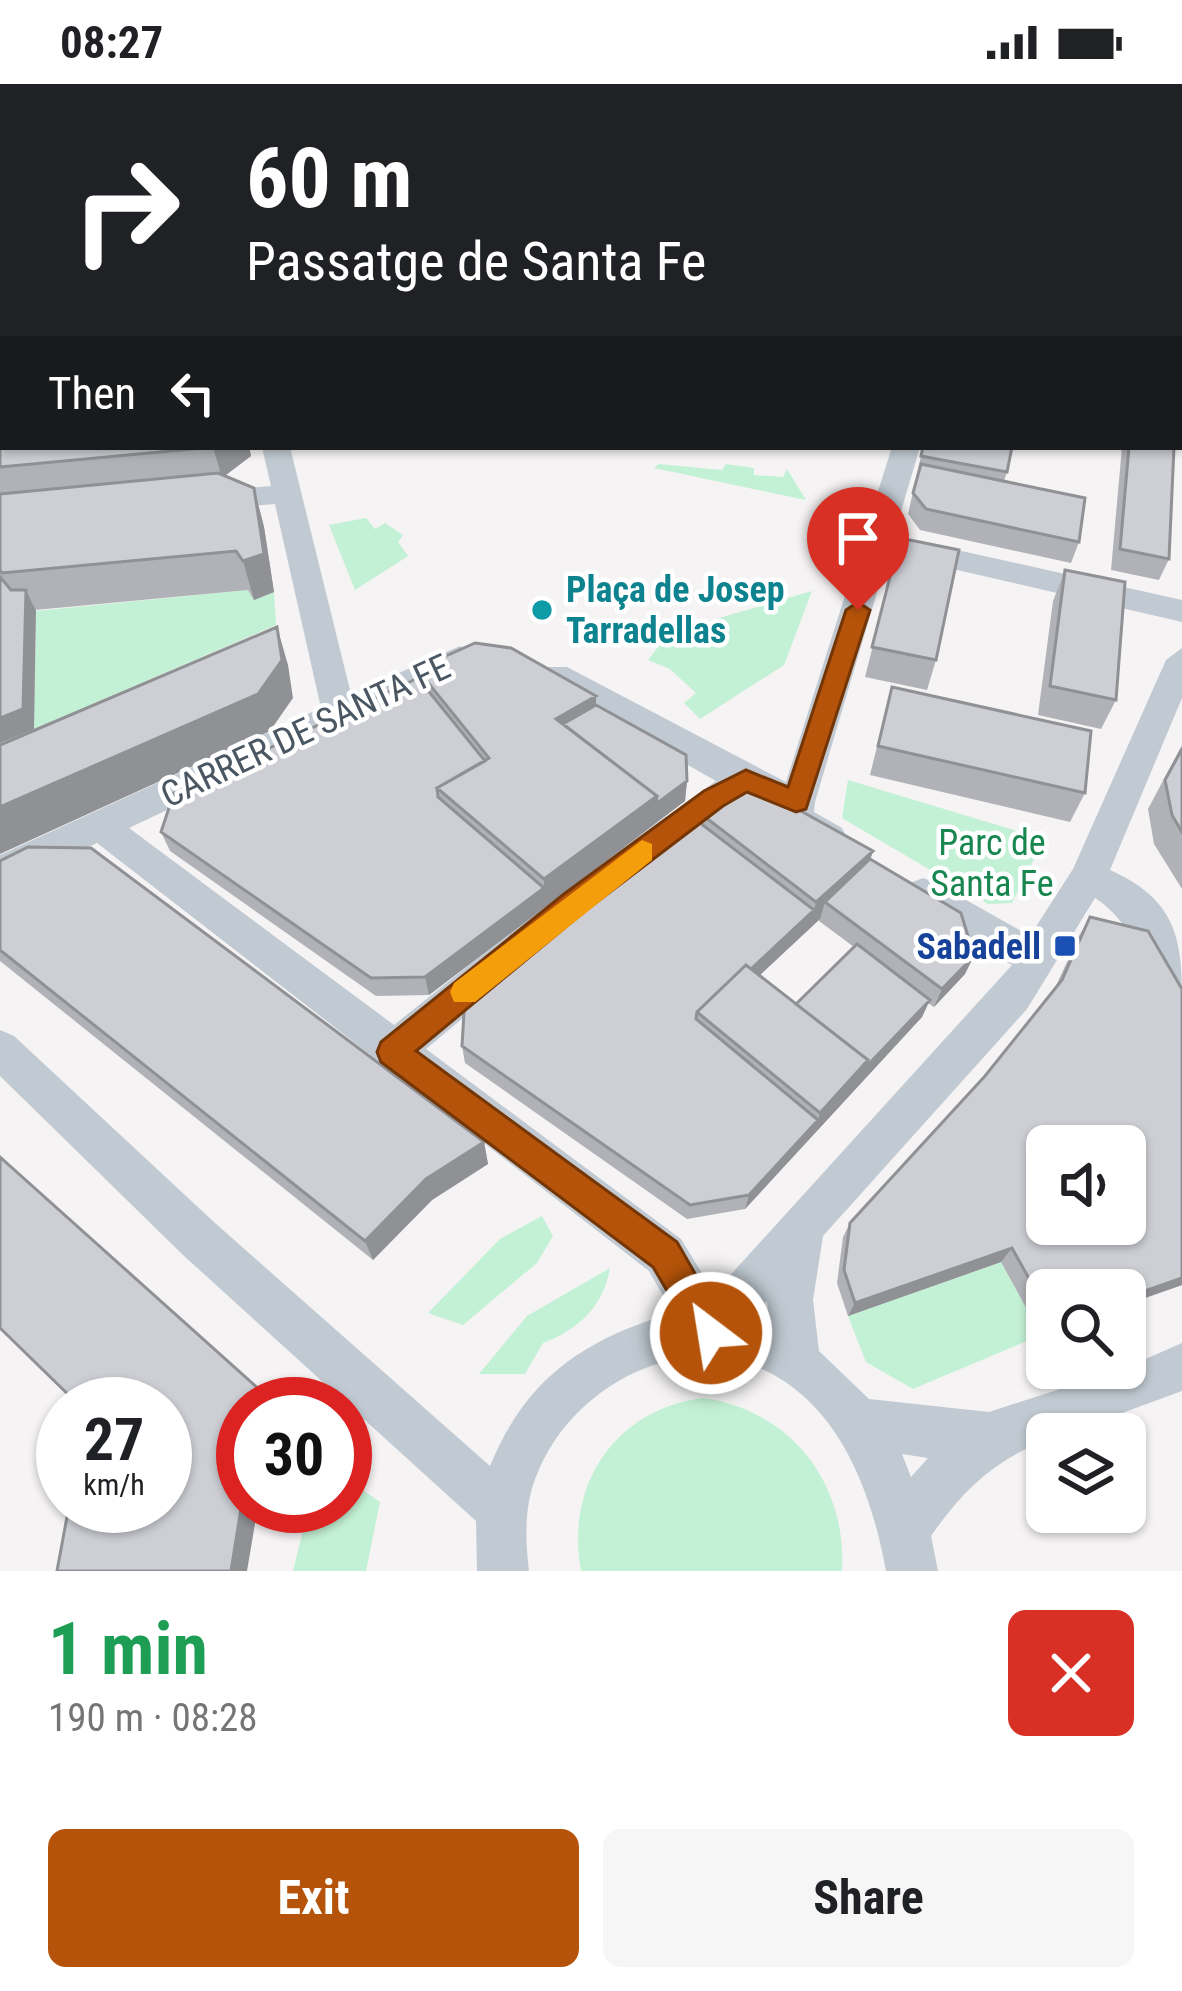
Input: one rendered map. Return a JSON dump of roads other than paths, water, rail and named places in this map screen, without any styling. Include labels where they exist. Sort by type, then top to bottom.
[{"type":"street","points":[[276,450],[283,494],[339,712]]},
{"type":"street","points":[[855,854],[796,819],[796,802],[904,450]]},
{"type":"street","points":[[182,504],[283,494]]},
{"type":"street","points":[[879,543],[1182,610]]},
{"type":"street","name":"CARRER DE SANTA FE","points":[[0,872],[436,666],[492,649]]},
{"type":"street","points":[[526,659],[746,781],[796,802]]},
{"type":"street","points":[[711,1333],[802,1225],[1013,997],[1088,877],[1182,660]]},
{"type":"street","points":[[392,1052],[574,902],[746,781]]},
{"type":"street","points":[[99,825],[665,1255],[711,1333]]},
{"type":"street","points":[[895,877],[1034,958]]},
{"type":"street","points":[[1088,877],[1123,890],[1150,921],[1182,974]]},
{"type":"street","points":[[0,1049],[199,1239],[496,1551]]},
{"type":"street","points":[[797,1365],[790,1300],[802,1225]]},
{"type":"street","points":[[496,1551],[521,1450],[551,1402],[580,1372],[663,1334],[711,1333],[779,1351],[845,1402],[888,1468],[909,1549]]},
{"type":"street","points":[[909,1549],[936,1486],[989,1437],[1182,1367]]},
{"type":"street","points":[[857,1421],[930,1434],[989,1437]]},
{"type":"place","name":"Plaça de Josep Tarradellas","points":[[542,610]]},
{"type":"place","name":"Sabadell","points":[[1065,946]]},
{"type":"park label","name":"Parc de Santa Fe","points":[[992,862]]}]
